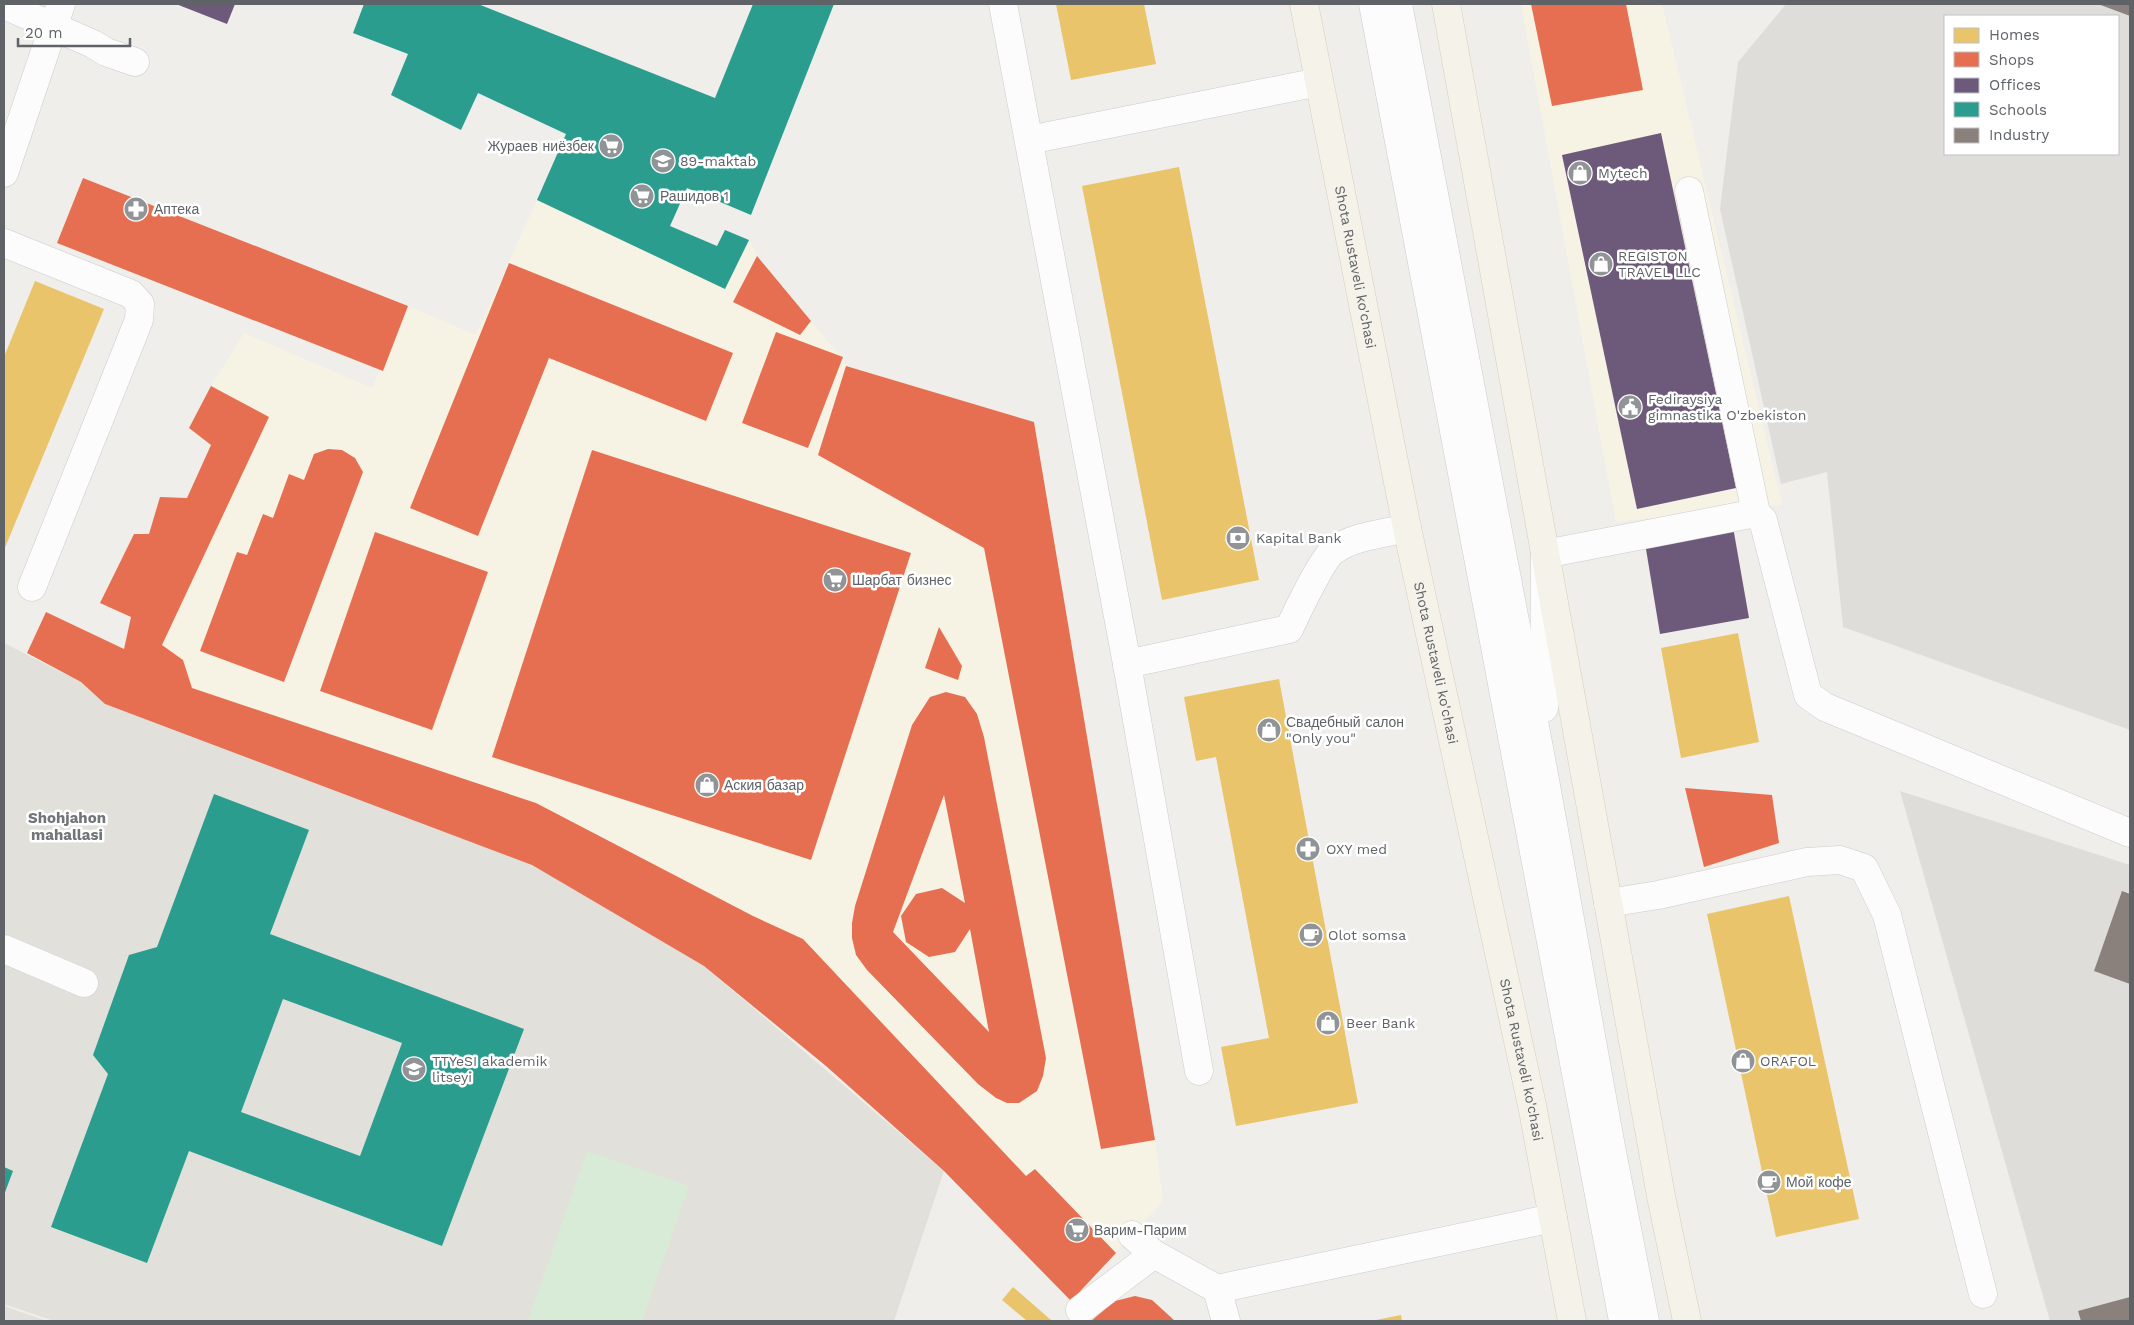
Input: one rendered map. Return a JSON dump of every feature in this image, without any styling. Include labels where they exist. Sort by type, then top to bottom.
[{"type":"main road","name":"Shota Rustaveli ko'chasi","points":[[1304,4],[1407,528],[1533,1110],[1572,1321]]},
{"type":"main road","points":[[1446,4],[1661,1196],[1686,1321]]},
{"type":"street","points":[[1003,4],[1127,664],[1199,1070]]},
{"type":"street","points":[[1373,4],[1623,1321]]},
{"type":"street","points":[[1398,4],[1543,769],[1611,1147],[1645,1321]]},
{"type":"street","points":[[4,5],[58,15],[93,44],[106,52],[135,62]]},
{"type":"street","points":[[4,173],[58,15]]},
{"type":"street","points":[[45,55],[93,44]]},
{"type":"street","points":[[1028,140],[1319,82]]},
{"type":"street","points":[[1689,192],[1756,513],[1763,520],[1808,695],[1825,707],[2130,834]]},
{"type":"street","points":[[4,243],[130,294],[140,304],[139,320],[32,588]]},
{"type":"street","points":[[1543,769],[1545,554],[1756,513]]},
{"type":"street","points":[[1127,664],[1289,629],[1331,552],[1360,538],[1407,528]]},
{"type":"street","points":[[1608,903],[1807,862],[1840,860],[1864,868],[1887,914],[1983,1294]]},
{"type":"street","points":[[4,949],[84,983]]},
{"type":"street","points":[[1132,1235],[1154,1254],[1217,1289],[1554,1218]]},
{"type":"street","points":[[1080,1310],[1154,1254]]},
{"type":"street","points":[[1217,1289],[1226,1321]]},
{"type":"shaded area","points":[[1521,4],[1662,4],[1782,505],[1616,522]]},
{"type":"shaded area","points":[[1786,4],[2130,4],[2130,730],[1843,627],[1827,472],[1781,484],[1720,209],[1738,62]]},
{"type":"shaded area","name":"Аския базар","points":[[537,200],[725,289],[749,240],[757,256],[846,366],[1034,422],[1155,1140],[1163,1201],[1071,1301],[944,1171],[826,1066],[704,966],[532,865],[105,704],[81,682],[27,653],[46,612],[124,649],[131,617],[100,603],[134,534],[149,534],[160,497],[187,498],[211,445],[189,428],[211,386],[244,333],[372,388],[408,306],[476,335]]},
{"type":"shaded area","name":"TTYeSI akademik litseyi","points":[[4,643],[81,682],[105,704],[532,865],[704,966],[944,1171],[894,1321],[54,1321],[4,1304]]},
{"type":"shaded area","points":[[1900,791],[2130,865],[2130,1321],[2050,1321]]},
{"type":"shaded area","points":[[4,1306],[47,1321],[4,1321]]},
{"type":"green space","points":[[587,1151],[689,1186],[642,1321],[528,1321]]},
{"type":"building: Homes","points":[[1056,4],[1144,4],[1156,64],[1071,80]]},
{"type":"building: Homes","points":[[1179,167],[1259,580],[1162,600],[1082,186]]},
{"type":"building: Homes","points":[[35,281],[104,309],[4,550],[4,357]]},
{"type":"building: Homes","points":[[1738,633],[1759,742],[1681,758],[1661,648]]},
{"type":"building: Homes","points":[[1279,679],[1358,1103],[1236,1126],[1221,1047],[1269,1038],[1216,757],[1196,761],[1184,697]]},
{"type":"building: Homes","points":[[1789,896],[1859,1219],[1776,1237],[1707,914]]},
{"type":"building: Homes","points":[[1013,1287],[1051,1320],[1027,1321],[1002,1300]]},
{"type":"building: Homes","points":[[1401,1315],[1402,1321],[1376,1321],[1376,1320]]},
{"type":"building: Shops","points":[[1531,4],[1626,4],[1643,90],[1552,106]]},
{"type":"building: Shops","points":[[83,178],[408,306],[383,371],[57,243]]},
{"type":"building: Shops","points":[[757,256],[811,321],[800,335],[733,302]]},
{"type":"building: Shops","points":[[509,263],[733,353],[706,421],[549,358],[478,536],[410,508]]},
{"type":"building: Shops","points":[[776,332],[843,357],[808,448],[742,423]]},
{"type":"building: Shops","points":[[846,366],[1034,422],[1155,1140],[1101,1149],[984,548],[818,455]]},
{"type":"building: Shops","points":[[211,386],[269,417],[162,645],[183,660],[192,688],[536,803],[753,916],[803,939],[1026,1176],[1035,1169],[1116,1253],[1071,1301],[944,1171],[826,1066],[704,966],[532,865],[105,704],[81,682],[27,653],[46,612],[124,649],[131,617],[100,603],[134,534],[149,534],[160,497],[187,498],[211,445],[189,428]]},
{"type":"building: Shops","points":[[328,449],[342,450],[355,458],[363,472],[284,682],[200,651],[237,552],[247,555],[263,514],[273,518],[289,474],[304,480],[314,454]]},
{"type":"building: Shops","points":[[592,450],[911,553],[811,860],[492,757]]},
{"type":"building: Shops","points":[[375,532],[488,572],[432,730],[320,691]]},
{"type":"building: Shops","points":[[939,627],[962,666],[958,680],[925,668]]},
{"type":"building: Shops","points":[[946,692],[965,697],[977,714],[984,737],[1046,1058],[1043,1076],[1037,1091],[1019,1103],[1007,1103],[996,1098],[978,1084],[867,970],[856,955],[852,938],[855,906],[912,725],[930,697]],"holes":[[[944,795],[965,903],[942,888],[916,894],[901,916],[906,942],[929,957],[955,952],[970,929],[989,1032],[893,932]]]},
{"type":"building: Shops","points":[[1685,788],[1772,795],[1779,843],[1704,867]]},
{"type":"building: Shops","points":[[1135,1296],[1152,1300],[1175,1321],[1091,1321],[1115,1301]]},
{"type":"building: Offices","points":[[176,4],[235,4],[227,24]]},
{"type":"building: Offices","points":[[1661,133],[1736,488],[1637,509],[1562,155]]},
{"type":"building: Offices","points":[[1733,527],[1749,618],[1660,634],[1645,543]]},
{"type":"building: Schools","name":"89-maktab","points":[[364,4],[478,4],[715,98],[753,4],[834,4],[751,215],[687,188],[670,226],[717,246],[725,230],[749,240],[725,289],[537,200],[566,134],[478,93],[461,130],[391,95],[408,54],[353,33]]},
{"type":"building: Schools","points":[[214,794],[309,830],[270,934],[524,1029],[442,1246],[189,1151],[147,1263],[51,1227],[108,1074],[93,1055],[129,955],[157,947]],"holes":[[[283,999],[402,1043],[360,1156],[241,1112]]]},
{"type":"building: Schools","points":[[4,1167],[13,1171],[4,1195]]},
{"type":"building: Industry","points":[[2098,4],[2130,4],[2130,16]]},
{"type":"building: Industry","points":[[2122,891],[2130,894],[2130,984],[2094,971]]},
{"type":"building: Industry","points":[[2130,1297],[2130,1321],[2081,1321],[2078,1311]]},
{"type":"place","name":"Жураев ниёзбек","points":[[611,146]]},
{"type":"place","name":"89-maktab","points":[[663,161]]},
{"type":"place","name":"Mytech","points":[[1580,173]]},
{"type":"place","name":"Рашидов 1","points":[[642,196]]},
{"type":"place","name":"Аптека","points":[[136,209]]},
{"type":"place","name":"REGISTON TRAVEL LLC","points":[[1601,264]]},
{"type":"place","name":"Fediraysiya gimnastika O'zbekiston","points":[[1630,407]]},
{"type":"place","name":"Kapital Bank","points":[[1238,538]]},
{"type":"place","name":"Шарбат бизнес","points":[[835,580]]},
{"type":"place","name":"Свадебный салон \"Only you\"","points":[[1269,730]]},
{"type":"place","name":"Аския базар","points":[[707,785]]},
{"type":"place","name":"OXY med","points":[[1308,849]]},
{"type":"place","name":"Olot somsa","points":[[1311,935]]},
{"type":"place","name":"Beer Bank","points":[[1328,1023]]},
{"type":"place","name":"ORAFOL","points":[[1743,1061]]},
{"type":"place","name":"TTYeSI akademik litseyi","points":[[414,1069]]},
{"type":"place","name":"Мой кофе","points":[[1769,1182]]},
{"type":"place","name":"Варим-Парим","points":[[1077,1230]]},
{"type":"district","name":"Shohjahon mahallasi","points":[[67,826]]}]
